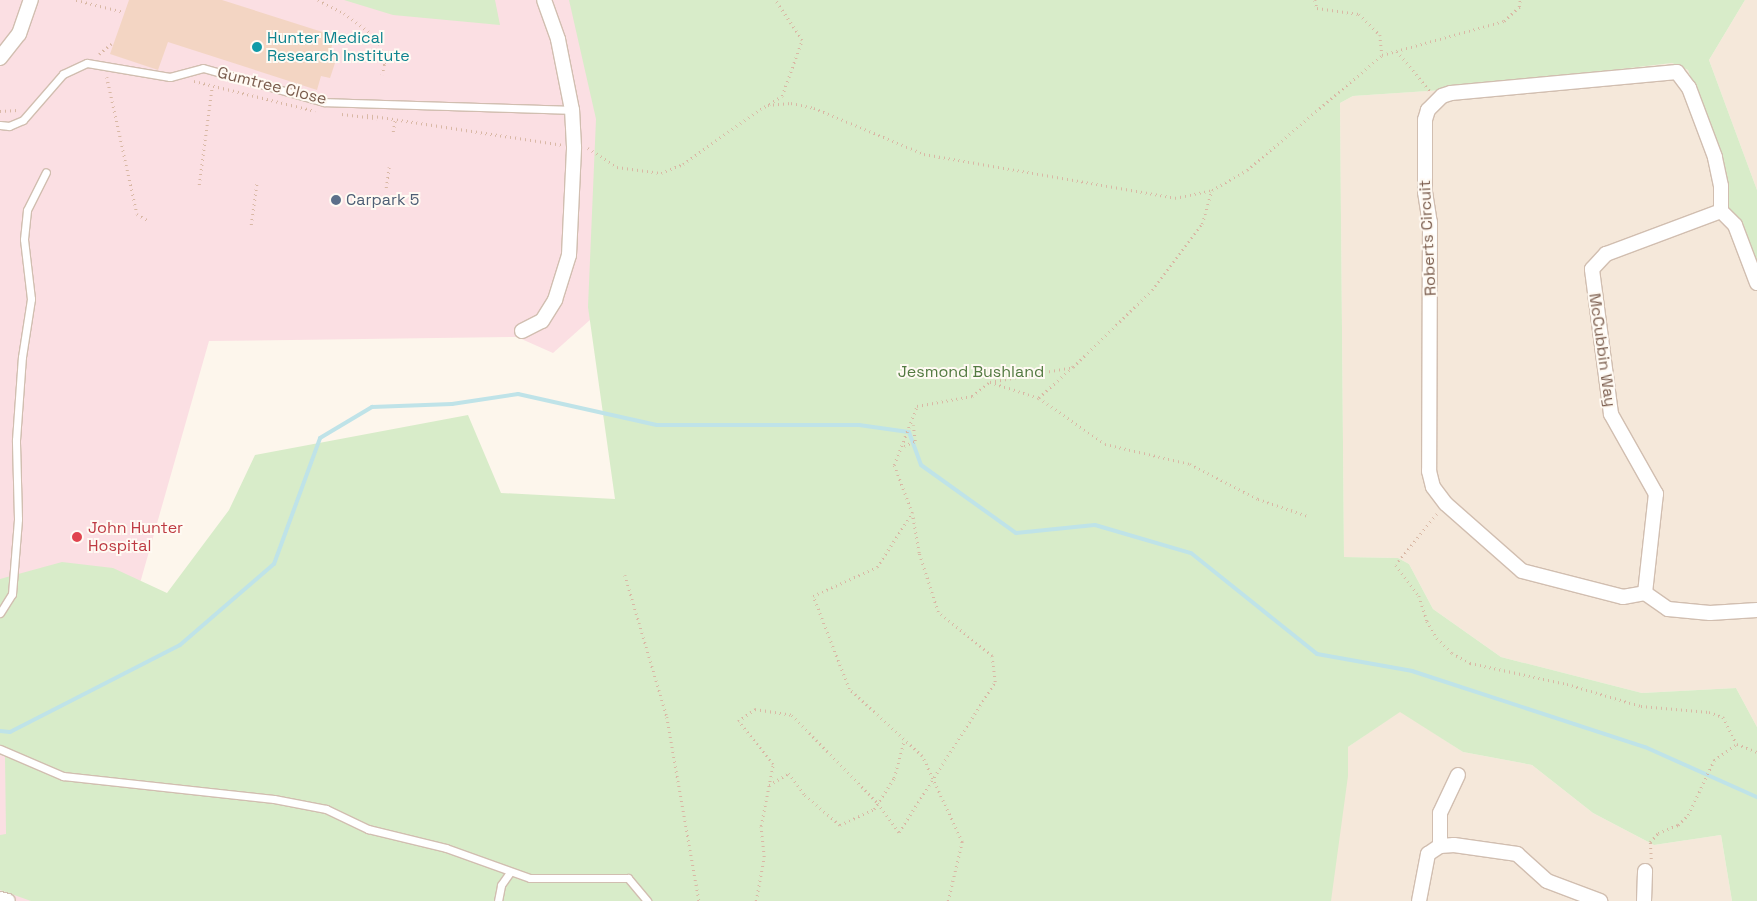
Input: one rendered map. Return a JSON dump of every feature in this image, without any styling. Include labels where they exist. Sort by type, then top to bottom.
[{"type":"street","points":[[0,58],[19,34],[31,0]]},
{"type":"street","points":[[522,332],[542,321],[555,300],[569,255],[574,147],[572,110],[558,39],[544,0]]},
{"type":"street","points":[[1438,100],[1451,93],[1677,72],[1689,88],[1715,157],[1721,186],[1721,211],[1735,226],[1757,283]]},
{"type":"street","name":"Roberts Circuit","points":[[1438,100],[1424,120],[1430,260],[1429,471],[1433,487],[1446,504],[1522,571],[1623,597],[1645,593]]},
{"type":"street","name":"McCubbin Way","points":[[1645,593],[1656,494],[1611,414],[1592,268],[1606,254],[1721,211]]},
{"type":"street","points":[[1645,593],[1668,609],[1710,613],[1757,610]]},
{"type":"street","points":[[1419,901],[1424,861],[1440,846],[1440,813],[1458,775]]},
{"type":"street","points":[[1440,846],[1517,854],[1547,881],[1600,901]]},
{"type":"street","points":[[1644,901],[1645,870]]},
{"type":"street","points":[[0,899],[8,901]]},
{"type":"lane","name":"Gumtree Close","points":[[0,125],[10,126],[23,120],[63,74],[74,66],[87,63],[170,77],[203,68],[324,102],[572,110]]},
{"type":"lane","points":[[0,613],[12,594],[18,519],[16,440],[22,357],[31,298],[24,239],[27,210],[46,172]]},
{"type":"lane","points":[[0,749],[63,776],[274,799],[326,809],[368,829],[446,848],[530,878],[628,878],[647,901]]},
{"type":"lane","points":[[498,901],[501,884],[510,872]]},
{"type":"path","points":[[76,0],[124,12]]},
{"type":"path","points":[[318,0],[344,13],[379,39],[385,65],[382,75]]},
{"type":"path","points":[[341,111],[574,147],[586,147],[616,167],[661,173],[683,164],[782,96],[802,40],[775,0]]},
{"type":"path","points":[[1315,0],[1317,8],[1359,14],[1380,35],[1382,55]]},
{"type":"path","points":[[768,104],[803,105],[924,154],[1175,198],[1212,190],[1247,170],[1382,55],[1504,21],[1519,8],[1520,0]]},
{"type":"path","points":[[1397,51],[1438,100]]},
{"type":"path","points":[[102,54],[137,214],[147,220]]},
{"type":"path","points":[[191,78],[200,76]]},
{"type":"path","points":[[199,185],[212,86]]},
{"type":"path","points":[[259,91],[322,108]]},
{"type":"path","points":[[393,132],[395,120]]},
{"type":"path","points":[[386,188],[389,167]]},
{"type":"path","points":[[251,225],[257,181]]},
{"type":"path","points":[[1039,398],[1074,367],[1152,290],[1202,224],[1212,190]]},
{"type":"path","points":[[756,901],[764,857],[762,826],[773,764],[738,720],[755,709],[792,715],[878,802],[899,832],[996,682],[992,656],[938,612],[919,553],[912,513],[894,465],[918,406],[972,396],[990,382],[1074,367]]},
{"type":"path","points":[[990,382],[1039,398],[1105,444],[1190,464],[1258,499],[1308,516]]},
{"type":"path","points":[[902,447],[915,441],[912,423]]},
{"type":"path","points":[[1446,504],[1396,565],[1419,596],[1427,621],[1437,638],[1452,653],[1470,663],[1566,684],[1641,706],[1709,712],[1723,717],[1737,744],[1757,752]]},
{"type":"path","points":[[912,513],[877,567],[813,596],[848,689],[922,756],[962,842],[948,901]]},
{"type":"path","points":[[624,575],[667,716],[699,901]]},
{"type":"path","points":[[768,786],[789,773],[805,795],[840,825],[874,810],[894,778],[904,740]]},
{"type":"path","points":[[1645,870],[1651,861],[1650,842],[1658,833],[1678,825],[1688,815],[1714,760],[1737,744]]},
{"type":"shaded area","name":"John Hunter Hospital","points":[[0,0],[623,0],[808,125],[553,353],[517,337],[209,341],[101,720],[857,901],[0,901]]},
{"type":"shaded area","points":[[1745,0],[1757,0],[1757,190],[1709,60]]},
{"type":"shaded area","points":[[1672,63],[1688,70],[1720,157],[1728,208],[1742,221],[1757,262],[1757,727],[1736,688],[1642,693],[1501,657],[1433,609],[1409,564],[1398,558],[1344,557],[1340,103],[1353,96],[1443,90]]},
{"type":"shaded area","points":[[1400,711],[1463,752],[1532,765],[1593,813],[1654,845],[1721,835],[1732,901],[1328,901],[1348,747]]},
{"type":"green space","points":[[344,0],[495,0],[500,25],[393,15]]},
{"type":"green space","name":"Jesmond Bushland","points":[[569,0],[1745,0],[1709,60],[1757,190],[1757,262],[1742,221],[1728,208],[1720,157],[1688,70],[1672,63],[1443,90],[1353,96],[1340,103],[1344,557],[1398,558],[1409,564],[1433,609],[1501,657],[1642,693],[1736,688],[1757,727],[1757,901],[1732,901],[1721,835],[1654,845],[1593,813],[1532,765],[1463,752],[1400,712],[1348,747],[1348,776],[1331,901],[31,901],[0,890],[0,835],[6,834],[5,756],[0,755],[0,579],[62,562],[113,568],[167,593],[229,510],[255,455],[468,415],[501,493],[615,499],[588,307],[596,119]]},
{"type":"building","name":"Hunter Medical Research Institute","points":[[129,0],[222,0],[335,36],[330,52],[338,54],[330,78],[321,76],[317,90],[168,42],[158,70],[110,54]]},
{"type":"waterway","points":[[0,731],[10,732],[180,645],[274,564],[320,438],[372,407],[452,404],[518,394],[657,425],[859,425],[909,432],[921,465],[1016,533],[1095,525],[1191,553],[1317,654],[1412,671],[1645,747],[1757,797]]},
{"type":"place","name":"Hunter Medical Research Institute","points":[[257,47]]},
{"type":"place","name":"Carpark 5","points":[[336,200]]},
{"type":"place","name":"John Hunter Hospital","points":[[77,537]]}]
